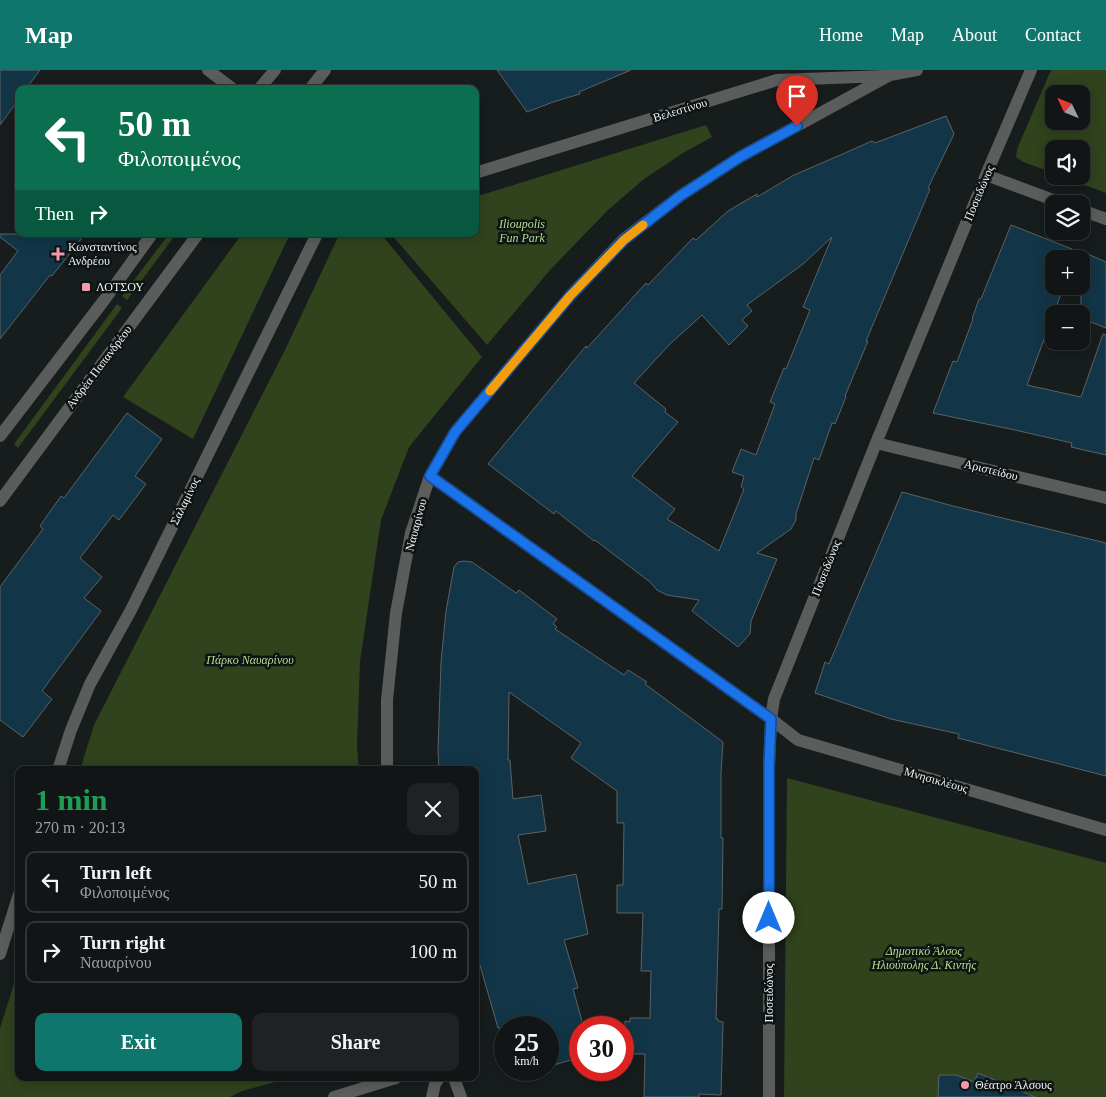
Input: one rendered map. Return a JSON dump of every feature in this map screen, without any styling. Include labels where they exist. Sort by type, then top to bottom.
[{"type":"street","points":[[208,70],[228,85]]},
{"type":"street","points":[[262,85],[275,70]]},
{"type":"street","points":[[313,85],[325,70]]},
{"type":"street","name":"Ναυαρίνου","points":[[388,766],[387,700],[396,613],[412,533],[430,476],[455,432],[570,296],[624,240],[680,196],[740,157],[890,75],[917,70]]},
{"type":"street","name":"Ποσειδώνος","points":[[769,1097],[769,767],[771,719],[774,699],[876,442],[1031,70]]},
{"type":"street","name":"Βελεστίνου","points":[[479,172],[777,80],[890,75]]},
{"type":"street","points":[[986,176],[1045,197]]},
{"type":"street","points":[[1090,213],[1106,219]]},
{"type":"street","points":[[0,436],[150,237]]},
{"type":"street","name":"Ανδρέα Παπανδρέου","points":[[2,495],[196,237]]},
{"type":"street","name":"Σαλαμίνος","points":[[59,766],[70,730],[90,684],[131,610],[316,237]]},
{"type":"street","name":"Αριστείδου","points":[[876,442],[1106,498]]},
{"type":"street","name":"Μνησικλέους","points":[[430,476],[798,740],[1106,830]]},
{"type":"street","points":[[0,954],[15,907]]},
{"type":"street","points":[[334,1097],[386,1081]]},
{"type":"street","points":[[432,1097],[437,1081]]},
{"type":"street","points":[[455,1081],[461,1097]]},
{"type":"green space","points":[[1051,70],[1106,70],[1106,193],[1085,185],[1090,185],[1090,140],[1045,140],[1045,170],[1023,162],[1016,157],[1017,149]]},
{"type":"green space","name":"Ilioupolis Fun Park","points":[[706,125],[712,137],[683,153],[644,179],[608,210],[550,270],[487,345],[394,237],[479,237],[479,196]]},
{"type":"green space","points":[[167,237],[174,237],[127,300],[122,296]]},
{"type":"green space","points":[[240,237],[289,237],[193,439],[123,397]]},
{"type":"green space","name":"Πάρκο Ναυαρίνου","points":[[338,237],[383,237],[482,357],[409,447],[381,520],[360,661],[357,746],[359,766],[81,766],[94,725],[285,350]]},
{"type":"green space","points":[[117,304],[122,308],[18,448],[14,444]]},
{"type":"green space","name":"Δημοτικό Άλσος Ηλιούπολης Δ. Κιντής","points":[[787,778],[1106,863],[1106,1097],[784,1097]]},
{"type":"green space","points":[[15,981],[15,1081],[279,1081],[242,1091],[230,1097],[0,1097],[0,1028]]},
{"type":"building","points":[[0,70],[40,70],[29,85],[15,85],[15,104],[0,125]]},
{"type":"building","points":[[497,70],[631,70],[579,92],[580,94],[527,112]]},
{"type":"building","points":[[946,116],[954,134],[928,188],[930,189],[866,341],[868,341],[835,424],[832,423],[819,460],[814,458],[796,514],[796,520],[791,529],[757,553],[777,559],[751,621],[750,634],[738,647],[692,611],[699,600],[667,595],[657,590],[650,582],[595,540],[556,511],[554,514],[488,464],[586,346],[587,348],[646,283],[648,285],[693,238],[696,240],[728,211],[757,194],[757,197],[794,175],[872,141],[875,143]],"holes":[[[832,237],[803,307],[810,310],[786,369],[784,368],[770,402],[775,404],[756,455],[741,449],[732,472],[744,476],[741,487],[744,489],[719,551],[667,519],[675,509],[632,476],[678,422],[665,412],[666,409],[634,383],[670,344],[702,315],[729,345],[748,326],[742,320],[752,311],[747,305],[803,264]]]},
{"type":"building","points":[[1011,225],[1074,250],[1045,250],[1045,295],[1061,295],[1057,305],[1045,305],[1045,337],[1027,385],[1081,397],[1103,334],[1106,335],[1106,455],[1071,447],[1072,443],[933,413],[953,361],[957,362],[979,299],[981,299]]},
{"type":"building","points":[[0,234],[15,234],[15,237],[83,237],[0,339],[0,275],[18,251],[0,237]]},
{"type":"building","points":[[1090,255],[1106,262],[1106,328],[1090,322],[1090,305],[1081,305],[1081,295],[1090,295]]},
{"type":"building","points":[[127,413],[162,439],[135,476],[146,484],[119,520],[113,515],[80,558],[102,577],[84,598],[101,611],[42,691],[52,699],[23,737],[0,720],[0,587],[43,529],[40,526],[61,496],[64,498]]},
{"type":"building","points":[[902,492],[1106,543],[1106,776],[958,738],[959,734],[891,719],[815,693],[825,662],[829,664]]},
{"type":"building","points":[[458,562],[472,562],[516,593],[519,590],[557,619],[553,624],[557,627],[555,629],[624,675],[628,670],[647,682],[645,684],[723,742],[721,773],[721,838],[723,838],[722,909],[719,909],[716,1019],[723,1022],[721,1095],[699,1094],[699,1097],[644,1097],[645,1054],[634,1054],[634,1018],[650,1018],[651,971],[641,971],[643,913],[617,913],[617,885],[623,885],[624,823],[617,823],[617,791],[571,758],[581,743],[509,692],[508,760],[510,760],[513,799],[541,795],[546,831],[518,835],[528,884],[576,874],[588,934],[564,940],[578,988],[573,989],[581,1016],[569,1016],[569,1060],[559,1064],[559,1016],[495,1016],[479,962],[479,766],[439,766],[441,662],[446,611],[454,567]]},
{"type":"building","name":"Θέατρο Άλσους","points":[[978,1073],[1035,1097],[938,1097],[939,1075],[956,1075],[974,1082]]},
{"type":"slow traffic","points":[[490,391],[570,296],[624,240],[643,225]]},
{"type":"place","name":"Κωνσταντίνος Ανδρέου","points":[[58,254]]},
{"type":"place","name":"ΛΟΤΣΟΥ","points":[[86,287]]},
{"type":"place","name":"Θέατρο Άλσους","points":[[965,1085]]},
{"type":"route","points":[[769,918],[769,767],[771,719],[430,476],[455,432],[570,296],[624,240],[680,196],[740,157],[797,126]]}]
